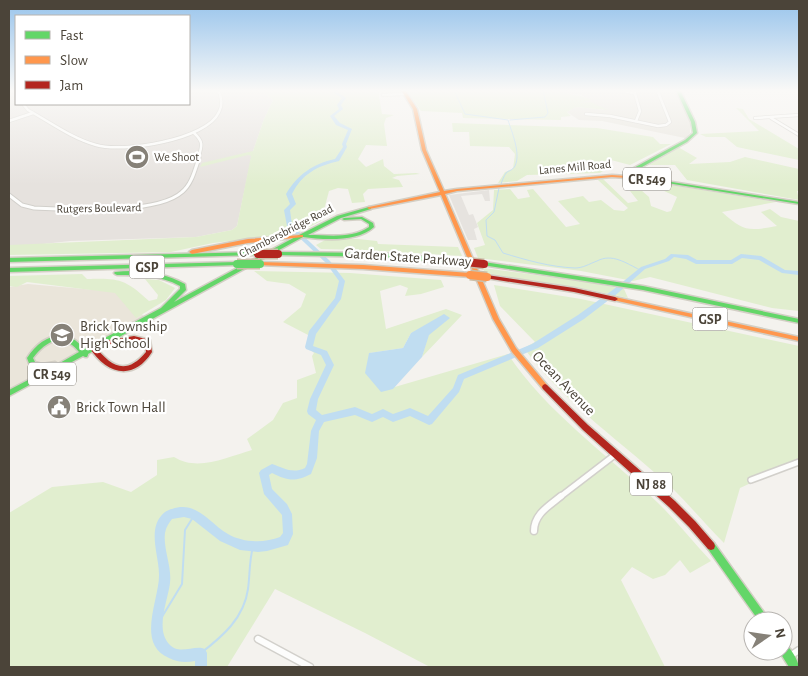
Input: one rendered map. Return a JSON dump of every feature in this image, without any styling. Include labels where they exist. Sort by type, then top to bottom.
[{"type":"main road","name":"Ocean Avenue","points":[[418,122],[422,144],[441,193],[473,264],[488,303],[500,328],[514,350],[540,382],[669,501],[706,540],[741,584],[759,611]]},
{"type":"main road","name":"Lanes Mill Road","points":[[441,193],[617,176],[630,173],[686,141],[695,133],[693,122]]},
{"type":"main road","name":"Lanes Mill Road","points":[[630,173],[799,203]]},
{"type":"main road","name":"Chambersbridge Road","points":[[9,397],[164,308],[334,220],[377,205],[441,193]]},
{"type":"main road","points":[[146,258],[204,250],[248,241],[302,236],[357,235],[367,233],[372,227],[369,221],[362,218],[334,220]]},
{"type":"main road","name":"Garden State Parkway","points":[[9,260],[258,254],[332,254],[403,257],[484,264],[611,281],[799,322]]},
{"type":"main road","name":"Garden State Parkway","points":[[9,270],[260,264],[345,266],[487,277],[620,300],[799,339]]},
{"type":"main road","points":[[56,270],[63,272],[111,272],[161,276],[173,279],[183,285],[183,290],[164,308]]},
{"type":"main road","name":"Chambersbridge Road","points":[[93,348],[110,342],[231,274]]},
{"type":"main road","points":[[71,359],[42,367],[32,364],[30,358],[34,351],[42,344],[60,338],[76,342],[84,354]]},
{"type":"main road","points":[[93,348],[106,364],[122,369],[142,363],[150,352],[148,342],[142,339],[132,338],[110,342]]},
{"type":"main road","name":"Chambersbridge Road","points":[[9,393],[71,359],[84,354]]},
{"type":"street","points":[[49,122],[92,144],[104,148],[135,147],[194,132],[207,126],[211,122]]},
{"type":"street","points":[[638,122],[658,126],[669,124],[670,122]]},
{"type":"street","points":[[777,122],[799,135]]},
{"type":"street","name":"Rutgers Boulevard","points":[[9,195],[22,205],[34,208],[138,208],[162,204],[178,196],[188,185],[203,144],[194,132]]},
{"type":"street","points":[[534,531],[534,523],[542,511],[617,453]]},
{"type":"street","points":[[751,480],[799,462]]},
{"type":"street","points":[[258,639],[310,667]]},
{"type":"shaded area","points":[[9,122],[263,122],[252,154],[237,226],[232,230],[196,237],[70,241],[9,251]]},
{"type":"shaded area","points":[[605,122],[690,122],[690,133],[685,138]]},
{"type":"shaded area","points":[[489,190],[490,201],[485,201],[482,194],[461,196],[469,215],[473,214],[478,227],[474,229],[477,240],[468,240],[449,195]]},
{"type":"shaded area","name":"Brick Township High School","points":[[28,284],[118,292],[146,318],[9,393],[9,287]]},
{"type":"green space","points":[[263,122],[385,122],[387,146],[366,145],[358,159],[366,167],[383,159],[384,166],[394,174],[420,174],[392,178],[399,180],[403,187],[368,189],[363,194],[365,202],[352,203],[348,189],[338,188],[329,191],[321,221],[297,233],[213,243],[171,252],[9,255],[9,245],[196,237],[232,230],[237,226],[251,156],[248,155],[200,167],[202,163],[253,151]]},
{"type":"green space","points":[[750,122],[753,122],[799,149],[799,160],[737,147],[725,137],[706,137],[700,134],[759,131]]},
{"type":"green space","points":[[452,123],[597,128],[653,137],[660,144],[671,144],[630,165],[611,160],[597,167],[603,171],[600,173],[527,175],[517,181],[498,183],[505,172],[513,169],[515,154],[509,147],[470,146],[469,132],[453,132]]},
{"type":"green space","points":[[678,147],[697,158],[689,164],[730,162],[745,157],[799,169],[799,191],[797,191],[799,200],[687,180],[675,165],[649,165]]},
{"type":"green space","points":[[603,179],[628,203],[638,201],[630,191],[641,190],[649,197],[651,206],[667,212],[671,211],[677,197],[662,190],[648,190],[640,180],[776,202],[722,212],[741,227],[753,229],[777,226],[761,212],[770,209],[781,217],[799,221],[799,311],[772,308],[650,277],[633,281],[581,271],[478,258],[474,248],[485,245],[477,223],[493,210],[494,190],[510,189],[518,199],[530,197],[527,190],[533,189],[566,227],[580,224],[558,201],[583,196],[589,202],[601,200],[614,210],[624,211],[628,208],[598,180]]},
{"type":"green space","points":[[327,239],[358,239],[377,241],[378,244],[458,247],[462,256],[321,249],[316,245]]},
{"type":"green space","points":[[483,268],[581,281],[624,289],[628,298],[581,288],[485,274]]},
{"type":"green space","points":[[254,271],[350,273],[441,280],[444,287],[421,294],[405,296],[408,288],[400,285],[380,291],[386,329],[446,309],[462,315],[422,357],[428,335],[449,318],[411,333],[403,348],[370,353],[381,391],[508,354],[523,375],[558,413],[657,502],[711,561],[690,573],[680,560],[665,575],[653,579],[632,567],[621,580],[665,667],[430,667],[275,589],[227,667],[9,667],[9,513],[52,487],[103,482],[131,492],[157,475],[157,460],[174,457],[193,463],[213,462],[252,450],[247,439],[273,420],[283,403],[297,398],[297,380],[316,373],[310,336],[283,322],[301,307],[306,294],[289,284],[267,281]]},
{"type":"green space","points":[[82,274],[87,279],[121,281],[134,288],[149,301],[157,299],[158,295],[145,279],[159,280],[175,288],[166,300],[136,318],[115,293],[27,282],[17,287],[9,286],[9,276]]},
{"type":"green space","points":[[494,285],[581,299],[799,346],[799,461],[740,488],[724,543],[674,490],[576,405],[540,368],[524,348],[535,342],[500,306]]},
{"type":"water","points":[[444,314],[450,318],[429,335],[422,357],[393,389],[381,392],[365,373],[369,353],[403,348],[411,333]]},
{"type":"waterway","points":[[321,419],[311,411],[314,399],[330,365],[324,353],[309,347],[312,333],[338,299],[342,281],[328,262],[289,225],[287,210],[293,204],[289,194],[298,180],[315,167],[337,160],[345,147],[344,144],[350,129],[336,122]]},
{"type":"waterway","points":[[501,184],[506,173],[514,168],[517,161],[515,143],[508,122]]},
{"type":"waterway","points":[[499,188],[494,212],[486,220],[487,236],[495,240],[503,253],[547,265],[575,268],[603,259],[614,258],[640,270]]},
{"type":"waterway","points":[[321,419],[355,411],[372,418],[383,413],[393,418],[410,412],[429,421],[456,390],[461,377],[535,346],[581,317],[643,268],[667,260],[673,255],[688,257],[696,262],[732,262],[741,256],[761,258],[784,272],[799,273]]},
{"type":"waterway","points":[[201,667],[201,653],[183,656],[175,655],[169,652],[160,641],[157,617],[165,580],[160,543],[161,528],[169,515],[184,512],[196,515],[231,542],[258,547],[284,541],[288,534],[287,514],[267,491],[264,473],[272,468],[289,476],[308,471],[313,458],[315,431],[321,419]]},
{"type":"waterway","points":[[157,625],[182,584],[185,530],[195,514]]},
{"type":"waterway","points":[[201,653],[231,626],[242,609],[248,589],[253,547]]},
{"type":"traffic: fast","points":[[629,176],[631,171],[686,141],[695,133],[693,122]]},
{"type":"traffic: fast","points":[[642,178],[799,203]]},
{"type":"traffic: fast","points":[[9,393],[301,236],[339,217],[369,208]]},
{"type":"traffic: fast","points":[[305,236],[358,235],[372,227],[371,223],[362,218],[344,219]]},
{"type":"traffic: fast","points":[[9,260],[258,254]]},
{"type":"traffic: fast","points":[[278,254],[380,255],[465,262]]},
{"type":"traffic: fast","points":[[9,270],[237,264]]},
{"type":"traffic: fast","points":[[237,264],[260,264]]},
{"type":"traffic: fast","points":[[484,264],[643,288],[799,321]]},
{"type":"traffic: fast","points":[[117,273],[159,276],[183,285],[183,290],[164,308]]},
{"type":"traffic: fast","points":[[55,365],[42,367],[32,364],[30,358],[42,344],[57,338],[72,342],[85,355]]},
{"type":"traffic: fast","points":[[711,546],[758,611]]},
{"type":"traffic: fast","points":[[791,661],[795,667]]},
{"type":"traffic: slow","points":[[418,122],[424,150],[496,319],[514,350],[545,387]]},
{"type":"traffic: slow","points":[[369,208],[457,190],[612,176],[642,178]]},
{"type":"traffic: slow","points":[[192,252],[248,241],[301,236]]},
{"type":"traffic: slow","points":[[260,264],[363,267],[470,275]]},
{"type":"traffic: slow","points":[[470,275],[487,277]]},
{"type":"traffic: slow","points":[[615,299],[799,339]]},
{"type":"traffic: jam","points":[[258,254],[278,254]]},
{"type":"traffic: jam","points":[[465,262],[484,264]]},
{"type":"traffic: jam","points":[[487,277],[574,290],[615,299]]},
{"type":"traffic: jam","points":[[92,347],[105,361],[120,369],[135,366],[149,352],[148,342],[134,338],[111,342]]},
{"type":"traffic: jam","points":[[545,387],[565,408],[672,504],[711,546]]},
{"type":"place","name":"We Shoot","points":[[137,157]]},
{"type":"place","name":"Brick Township High School","points":[[62,335]]},
{"type":"place","name":"Brick Town Hall","points":[[59,407]]}]
